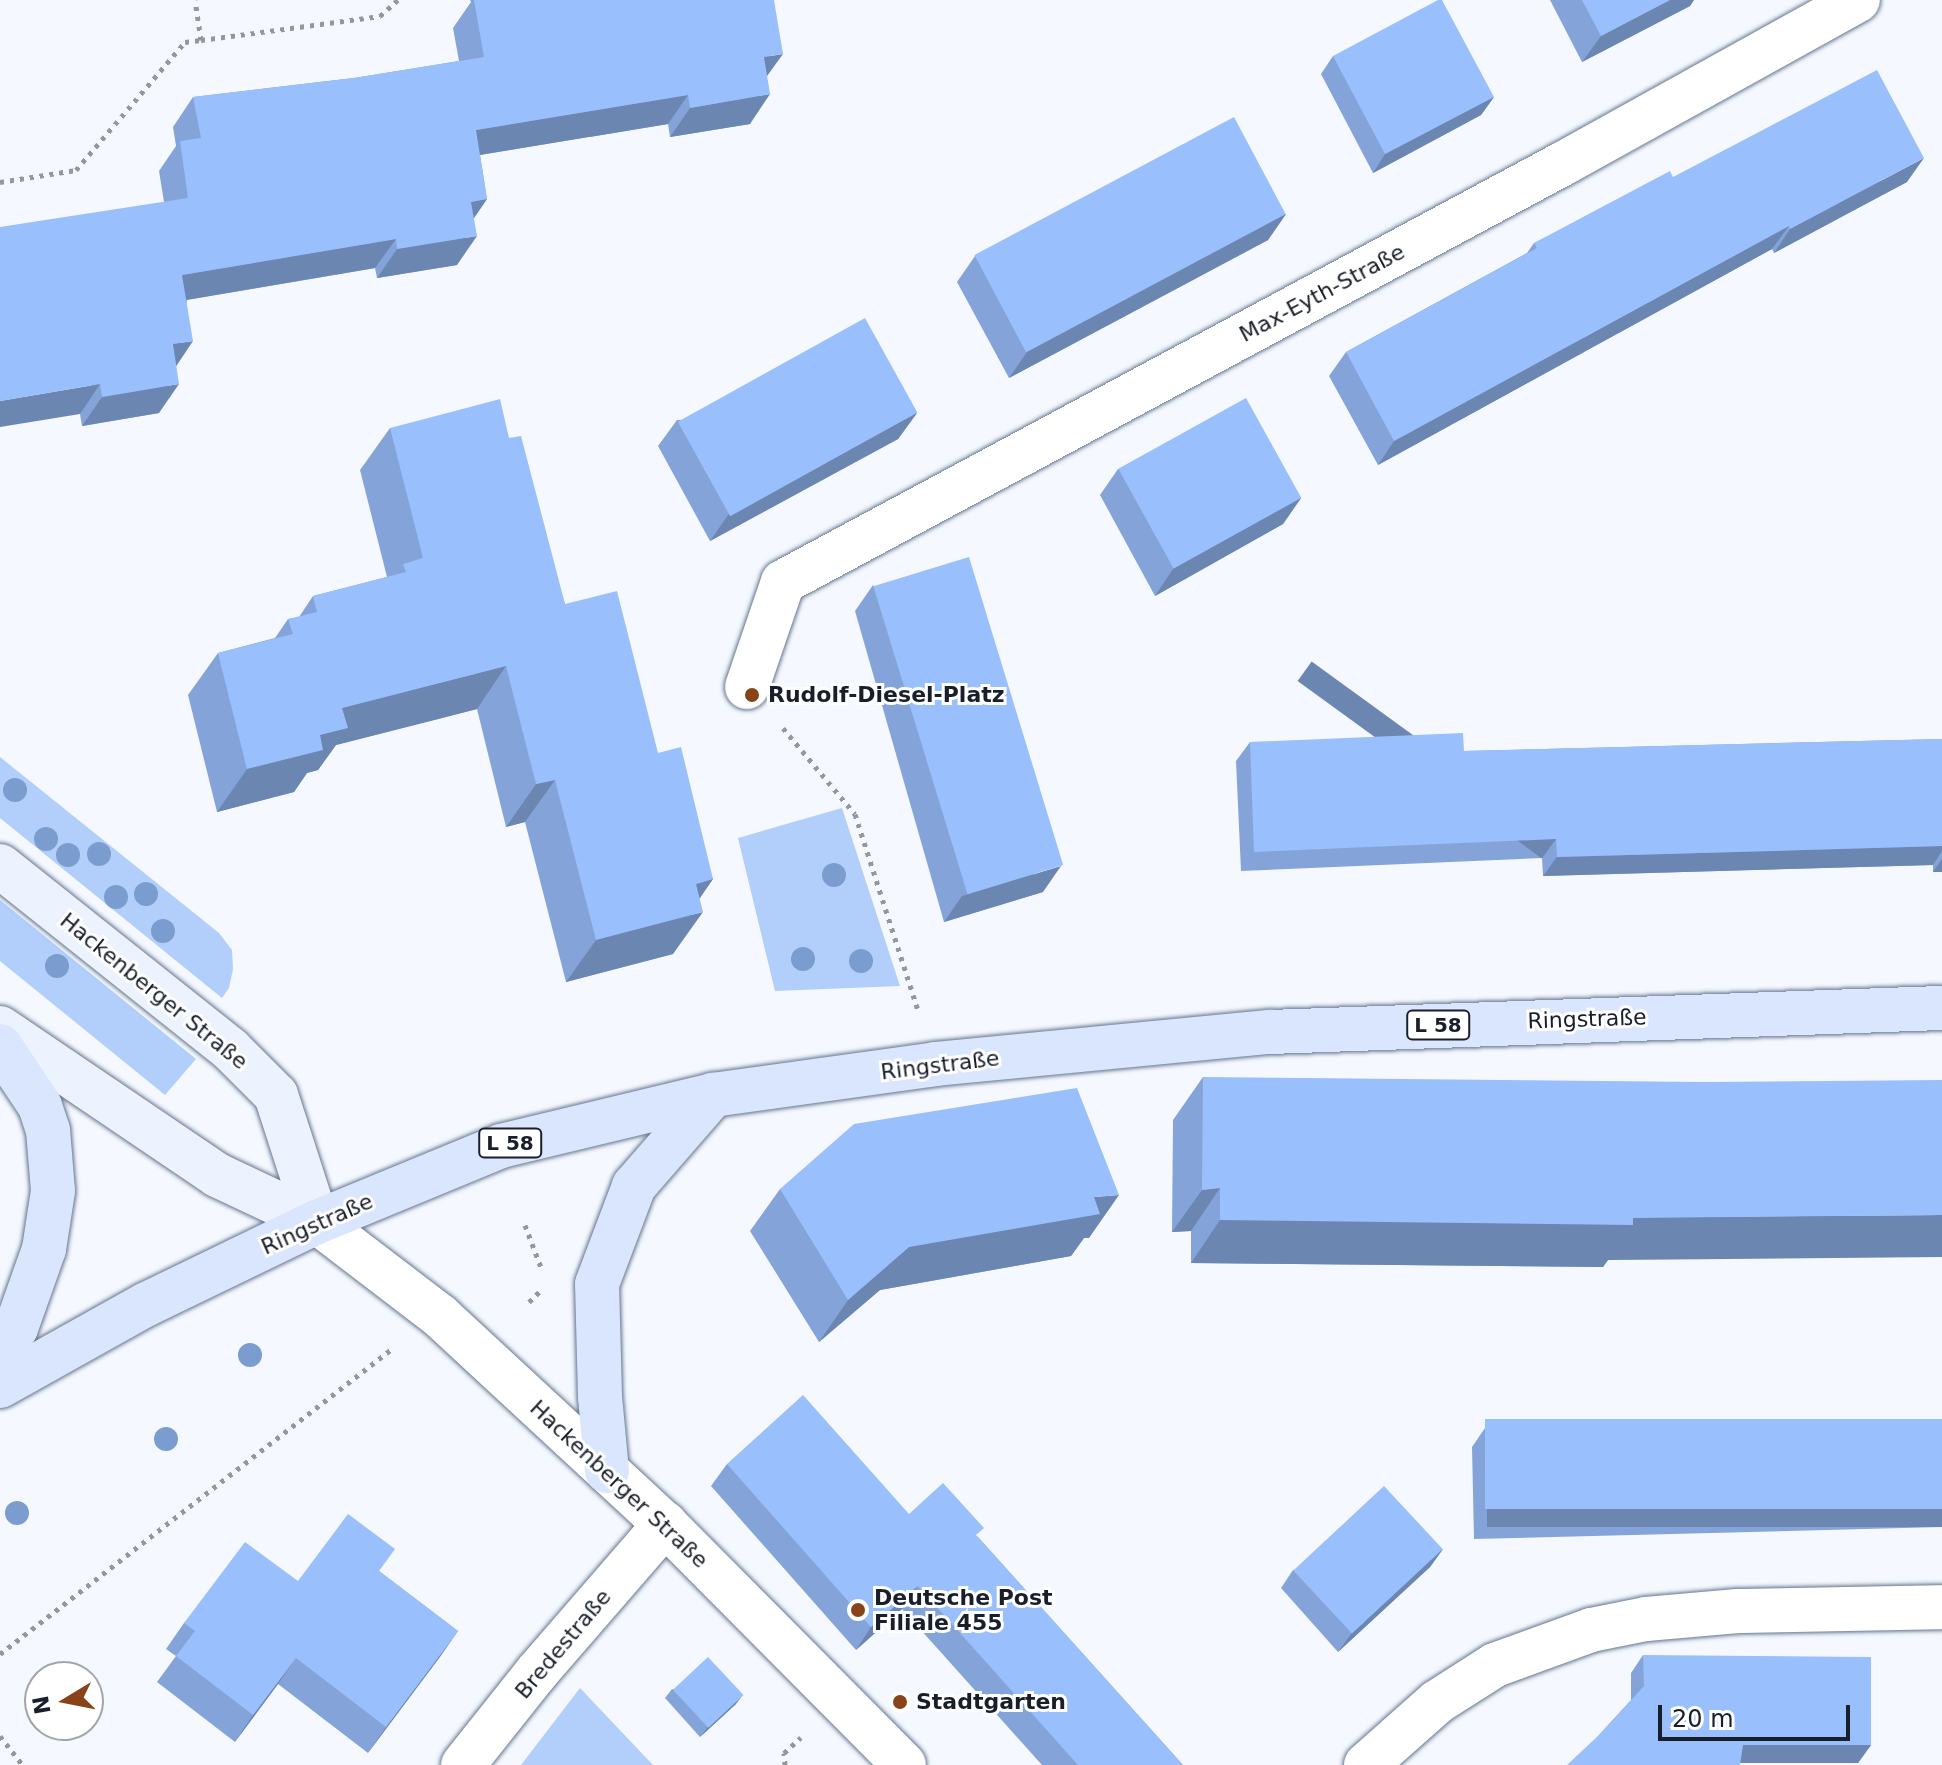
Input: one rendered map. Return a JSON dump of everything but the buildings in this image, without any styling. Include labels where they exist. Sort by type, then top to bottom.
[{"type":"main road","name":"Ringstraße","points":[[0,1386],[147,1304],[317,1222],[516,1141],[713,1095],[935,1064],[1270,1032],[1942,1008]]},
{"type":"main road","points":[[0,1046],[40,1106],[48,1130],[53,1191],[44,1249],[16,1328],[0,1347]]},
{"type":"main road","points":[[607,1471],[597,1284],[634,1186],[713,1095]]},
{"type":"street","name":"Max-Eyth-Straße","points":[[747,687],[783,582],[1564,163],[1858,0]]},
{"type":"street","name":"Hackenberger Straße","points":[[0,866],[230,1049],[276,1095],[317,1222]]},
{"type":"street","name":"Hackenberger Straße","points":[[0,1028],[217,1175],[317,1222],[440,1316],[665,1524],[904,1765]]},
{"type":"street","name":"Bredestraße","points":[[463,1765],[537,1672],[665,1524]]},
{"type":"street","points":[[1366,1765],[1437,1702],[1495,1665],[1591,1630],[1646,1619],[1738,1611],[1942,1607]]},
{"type":"path","points":[[195,0],[201,40]]},
{"type":"path","points":[[0,182],[76,170],[185,42],[380,16],[398,0]]},
{"type":"path","points":[[747,687],[855,814],[935,1064]]},
{"type":"path","points":[[525,1225],[548,1284],[529,1302]]},
{"type":"path","points":[[0,1654],[373,1362],[440,1316]]},
{"type":"path","points":[[0,1736],[23,1765]]},
{"type":"shaded area","points":[[0,757],[219,933],[232,950],[233,969],[229,988],[222,998],[0,818]]},
{"type":"shaded area","points":[[842,808],[900,986],[775,991],[738,838]]},
{"type":"shaded area","points":[[0,900],[196,1059],[165,1095],[0,961]]},
{"type":"shaded area","points":[[580,1688],[653,1765],[521,1765]]},
{"type":"place","name":"Rudolf-Diesel-Platz","points":[[752,695]]},
{"type":"place","name":"Deutsche Post Filiale 455","points":[[858,1610]]},
{"type":"place","name":"Stadtgarten","points":[[900,1702]]}]
